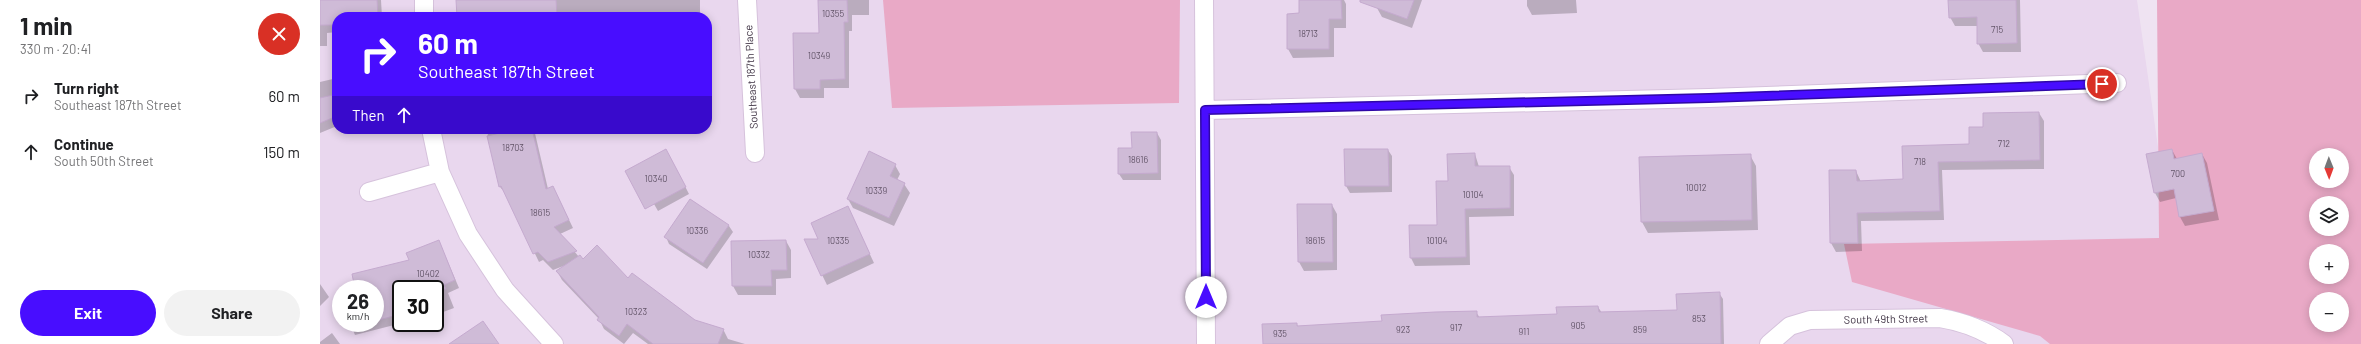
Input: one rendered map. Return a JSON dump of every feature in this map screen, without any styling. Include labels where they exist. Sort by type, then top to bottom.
[{"type":"street","points":[[424,0],[424,12]]},
{"type":"street","name":"Southeast 187th Place","points":[[747,0],[755,153]]},
{"type":"street","points":[[1204,0],[1206,344]]},
{"type":"street","points":[[1205,110],[1709,98],[2117,83]]},
{"type":"street","points":[[432,134],[440,172],[468,234],[505,290],[554,344]]},
{"type":"street","points":[[369,192],[440,172]]},
{"type":"street","name":"South 49th Street","points":[[1769,344],[1790,326],[1810,320],[1940,318],[1958,321],[1988,332],[2004,344]]},
{"type":"shaded area","points":[[320,0],[2137,0],[2167,210],[2309,228],[2309,236],[2316,236],[2316,244],[2309,244],[2309,284],[2316,284],[2316,292],[2309,292],[2309,332],[2322,332],[2333,344],[320,344]]},
{"type":"shaded area","points":[[883,0],[1180,0],[1179,103],[892,108]]},
{"type":"shaded area","points":[[2157,0],[2361,0],[2361,344],[2050,344],[2040,336],[1852,282],[1844,244],[2159,238]]},
{"type":"building","points":[[320,0],[377,0],[378,12],[332,12],[332,25],[320,25]]},
{"type":"building","points":[[456,0],[556,0],[557,12],[457,12]]},
{"type":"building","points":[[818,0],[847,0],[848,22],[844,22],[845,79],[820,80],[820,89],[794,89],[793,33],[819,33]]},
{"type":"building","points":[[1299,0],[1341,0],[1342,19],[1329,19],[1329,49],[1287,49],[1287,14],[1299,13]]},
{"type":"building","points":[[1360,0],[1414,0],[1407,19],[1360,2]]},
{"type":"building","points":[[1948,0],[2016,0],[2017,43],[1977,44],[1977,17],[1949,18]]},
{"type":"building","points":[[332,95],[332,118],[320,123],[320,98]]},
{"type":"building","points":[[2039,112],[2040,160],[1938,162],[1940,211],[1857,213],[1858,243],[1830,243],[1829,170],[1856,170],[1857,181],[1903,179],[1902,146],[1969,144],[1969,127],[1983,127],[1983,113]]},
{"type":"building","points":[[1131,132],[1157,132],[1158,173],[1118,174],[1118,148],[1132,148]]},
{"type":"building","points":[[496,134],[533,134],[546,189],[553,186],[569,220],[554,227],[577,251],[548,262],[538,252],[533,254],[501,186],[499,187],[487,136]]},
{"type":"building","points":[[666,149],[686,187],[645,209],[625,171]]},
{"type":"building","points":[[1344,149],[1388,149],[1389,186],[1345,186]]},
{"type":"building","points":[[2172,149],[2174,159],[2202,153],[2214,211],[2179,217],[2174,189],[2154,193],[2146,154]]},
{"type":"building","points":[[869,151],[896,164],[890,176],[905,183],[889,218],[847,199]]},
{"type":"building","points":[[1475,153],[1475,166],[1510,166],[1510,208],[1465,209],[1466,257],[1410,258],[1409,225],[1437,225],[1436,181],[1448,181],[1447,154]]},
{"type":"building","points":[[1751,154],[1752,220],[1641,222],[1639,157]]},
{"type":"building","points":[[690,199],[729,225],[703,263],[664,237]]},
{"type":"building","points":[[1297,204],[1332,204],[1333,262],[1298,262]]},
{"type":"building","points":[[848,206],[870,254],[821,276],[804,239],[818,239],[811,223]]},
{"type":"building","points":[[439,240],[455,280],[444,285],[444,280],[392,280],[392,316],[384,319],[384,280],[353,280],[352,274],[409,260],[406,253]]},
{"type":"building","points":[[786,240],[787,270],[771,270],[772,286],[732,286],[731,241]]},
{"type":"building","points":[[597,245],[628,278],[632,273],[695,320],[724,329],[718,344],[653,344],[627,324],[619,336],[597,320],[599,317],[556,271],[580,255],[583,259]]},
{"type":"building","points":[[1720,292],[1721,344],[1263,344],[1262,324],[1297,323],[1297,326],[1382,321],[1381,315],[1435,312],[1477,311],[1477,317],[1557,314],[1556,307],[1598,306],[1599,312],[1677,310],[1676,294]]},
{"type":"building","points":[[483,321],[499,344],[449,344]]},
{"type":"route","points":[[1206,297],[1205,110],[1709,98],[2102,84]]}]
